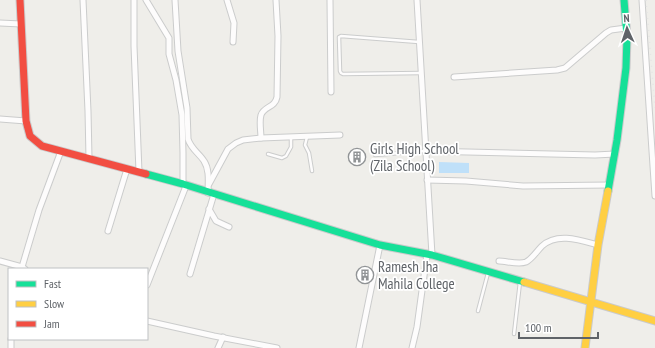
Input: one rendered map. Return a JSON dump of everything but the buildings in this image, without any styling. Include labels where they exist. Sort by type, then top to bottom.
[{"type":"street","points":[[20,0],[26,121],[30,136],[42,146],[210,191],[380,245],[430,255],[655,321]]},
{"type":"street","points":[[83,0],[89,158]]},
{"type":"street","points":[[134,0],[134,46],[139,172]]},
{"type":"street","points":[[146,0],[169,38],[169,54],[176,80],[182,115],[184,185],[148,282]]},
{"type":"street","points":[[175,0],[178,51],[187,108],[188,139],[189,144],[206,165],[210,191],[209,209],[190,274]]},
{"type":"street","points":[[227,0],[234,23],[233,42]]},
{"type":"street","points":[[261,138],[261,114],[275,103],[277,96],[278,36],[276,0]]},
{"type":"street","points":[[330,0],[331,92]]},
{"type":"street","points":[[412,348],[430,255],[417,0]]},
{"type":"street","points":[[585,348],[598,245],[615,154],[626,68],[624,0]]},
{"type":"street","points":[[642,0],[655,196]]},
{"type":"street","points":[[0,22],[21,24]]},
{"type":"street","points":[[454,77],[565,68],[606,33],[611,30],[626,28]]},
{"type":"street","points":[[0,118],[26,121]]},
{"type":"street","points":[[210,191],[225,154],[231,146],[244,140],[340,135]]},
{"type":"street","points":[[0,262],[24,268],[39,210],[61,151]]},
{"type":"street","points":[[425,151],[595,155],[615,154]]},
{"type":"street","points":[[108,230],[127,169]]},
{"type":"street","points":[[427,180],[466,181],[523,186],[609,185]]},
{"type":"street","points":[[209,209],[216,221],[229,227]]},
{"type":"street","points":[[498,261],[526,262],[546,243],[556,239],[576,239],[598,245]]},
{"type":"street","points":[[359,348],[380,245]]},
{"type":"street","points":[[148,320],[278,348]]},
{"type":"street","points":[[218,348],[223,337]]},
{"type":"lane","points":[[420,42],[339,37],[340,70],[343,74],[421,73]]},
{"type":"lane","points":[[307,136],[305,145],[309,153],[312,171]]},
{"type":"lane","points":[[268,154],[282,158],[286,156],[290,147],[291,137]]},
{"type":"lane","points":[[374,154],[425,151]]},
{"type":"lane","points":[[478,311],[488,272]]},
{"type":"lane","points":[[514,334],[520,282]]},
{"type":"water","points":[[439,162],[469,163],[469,173],[439,173]]},
{"type":"railway","points":[[646,0],[655,108]]},
{"type":"traffic: fast","points":[[608,191],[617,140],[626,68],[627,37],[624,0]]},
{"type":"traffic: fast","points":[[146,174],[380,245],[432,255],[524,282]]},
{"type":"traffic: slow","points":[[585,348],[598,245],[608,191]]},
{"type":"traffic: slow","points":[[524,282],[655,321]]},
{"type":"traffic: jam","points":[[20,0],[26,121],[30,136],[42,146],[146,174]]},
{"type":"place","name":"Girls High School (Zila School)","points":[[357,157]]},
{"type":"place","name":"Ramesh Jha Mahila College","points":[[365,275]]}]
